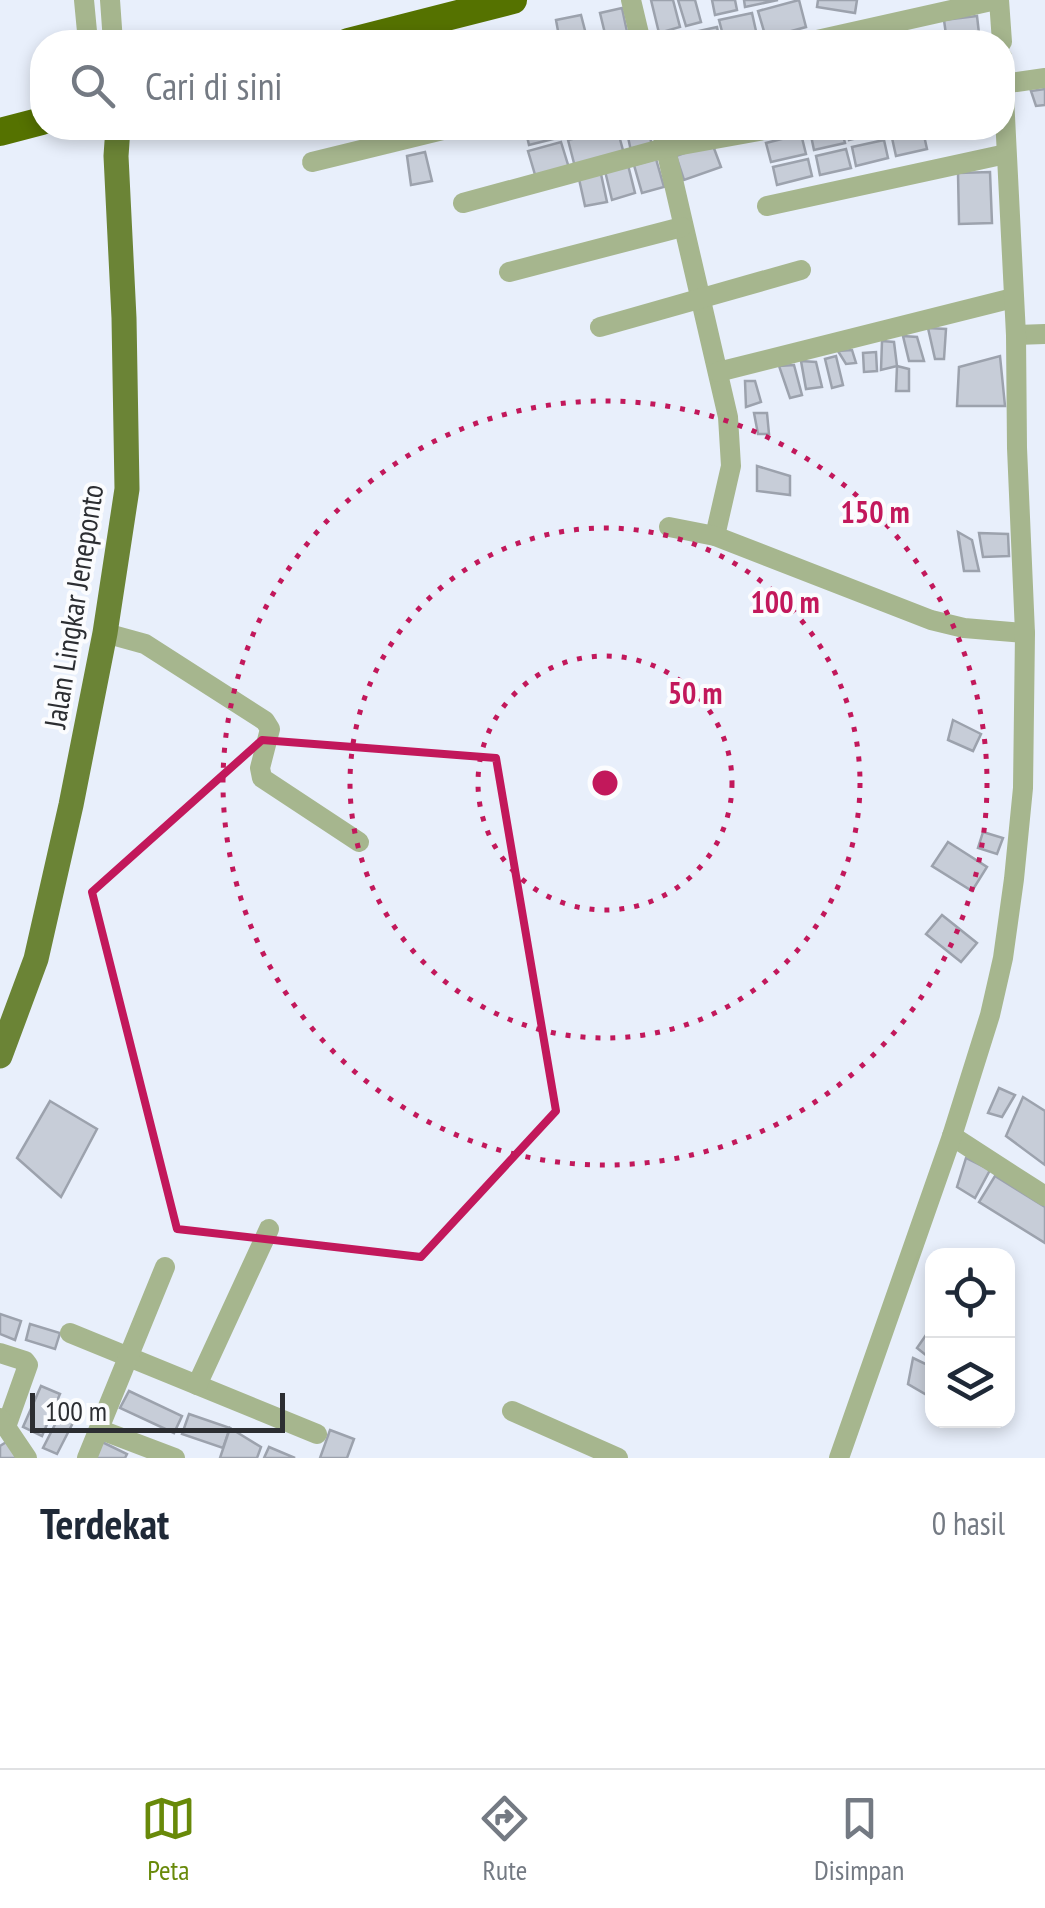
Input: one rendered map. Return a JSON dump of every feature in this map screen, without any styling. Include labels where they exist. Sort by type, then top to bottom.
[{"type":"highway","points":[[395,30],[513,0]]},
{"type":"highway","points":[[0,132],[30,124]]},
{"type":"main road","name":"Jalan Lingkar Jeneponto","points":[[108,140],[116,156]]},
{"type":"main road","name":"Jalan Lingkar Jeneponto","points":[[0,1056],[36,958],[71,806],[105,633],[127,489],[117,140]]},
{"type":"street","points":[[84,0],[87,30]]},
{"type":"street","points":[[110,0],[111,30]]},
{"type":"street","points":[[631,0],[638,30]]},
{"type":"street","points":[[862,30],[997,0],[1001,30]]},
{"type":"street","points":[[1015,82],[1045,78]]},
{"type":"street","points":[[312,162],[402,140]]},
{"type":"street","points":[[463,203],[657,140]]},
{"type":"street","points":[[663,140],[728,418],[731,466],[715,536]]},
{"type":"street","points":[[839,1458],[952,1136],[990,1015],[1003,958],[1024,788],[1026,632],[1005,140]]},
{"type":"street","points":[[767,206],[1006,154]]},
{"type":"street","points":[[509,272],[682,227]]},
{"type":"street","points":[[600,327],[801,270]]},
{"type":"street","points":[[718,372],[1013,298]]},
{"type":"street","points":[[1016,336],[1045,334]]},
{"type":"street","points":[[668,527],[715,536],[931,620],[964,628],[1026,632]]},
{"type":"street","points":[[105,633],[145,644],[265,721],[270,729],[260,768],[262,778],[359,842]]},
{"type":"street","points":[[1024,788],[1045,794]]},
{"type":"street","points":[[952,1136],[1045,1196]]},
{"type":"street","points":[[197,1386],[269,1230]]},
{"type":"street","points":[[87,1458],[166,1267]]},
{"type":"street","points":[[70,1333],[316,1434]]},
{"type":"street","points":[[0,1354],[25,1360],[28,1365],[3,1422],[28,1458]]},
{"type":"street","points":[[512,1411],[618,1458]]},
{"type":"street","points":[[101,1430],[174,1458]]},
{"type":"highlighted area","points":[[262,740],[496,758],[556,1111],[421,1257],[177,1229],[92,892]]},
{"type":"building","points":[[651,0],[673,0],[680,27],[658,30]]},
{"type":"building","points":[[678,0],[695,0],[701,22],[686,26]]},
{"type":"building","points":[[712,0],[735,0],[737,10],[715,15]]},
{"type":"building","points":[[744,0],[778,0],[745,7]]},
{"type":"building","points":[[799,0],[806,27],[764,30],[758,11]]},
{"type":"building","points":[[818,0],[857,0],[855,13],[817,7]]},
{"type":"building","points":[[622,8],[627,30],[604,30],[600,13]]},
{"type":"building","points":[[752,13],[756,30],[722,30],[719,20]]},
{"type":"building","points":[[581,15],[585,30],[558,30],[556,20]]},
{"type":"building","points":[[977,16],[979,30],[945,30],[944,20]]},
{"type":"building","points":[[1045,89],[1045,105],[1036,106],[1031,91]]},
{"type":"building","points":[[568,140],[620,140],[624,154],[575,167]]},
{"type":"building","points":[[629,140],[651,140],[652,146],[631,151]]},
{"type":"building","points":[[802,140],[806,154],[771,162],[766,143]]},
{"type":"building","points":[[812,140],[844,140],[845,143],[814,150]]},
{"type":"building","points":[[884,140],[888,158],[856,166],[852,147]]},
{"type":"building","points":[[892,140],[925,140],[927,149],[896,156]]},
{"type":"building","points":[[561,142],[569,168],[536,178],[528,151]]},
{"type":"building","points":[[712,143],[721,167],[684,180],[676,156]]},
{"type":"building","points":[[846,149],[851,168],[820,175],[816,156]]},
{"type":"building","points":[[425,152],[432,181],[411,185],[407,156]]},
{"type":"building","points":[[656,159],[664,187],[642,193],[634,165]]},
{"type":"building","points":[[808,159],[812,176],[777,185],[773,167]]},
{"type":"building","points":[[628,165],[635,193],[612,200],[605,171]]},
{"type":"building","points":[[990,172],[992,223],[959,224],[958,173]]},
{"type":"building","points":[[601,174],[607,202],[585,206],[579,179]]},
{"type":"building","points":[[928,328],[946,329],[944,359],[935,359]]},
{"type":"building","points":[[903,336],[917,337],[924,361],[909,361]]},
{"type":"building","points":[[882,341],[894,342],[897,366],[881,370]]},
{"type":"building","points":[[852,350],[856,363],[846,364],[838,351]]},
{"type":"building","points":[[876,352],[877,371],[864,372],[863,353]]},
{"type":"building","points":[[836,356],[843,385],[832,388],[825,359]]},
{"type":"building","points":[[1000,356],[1005,406],[957,406],[959,367]]},
{"type":"building","points":[[801,361],[816,362],[822,387],[806,389]]},
{"type":"building","points":[[794,365],[802,395],[790,398],[779,366]]},
{"type":"building","points":[[897,366],[909,369],[909,391],[896,391]]},
{"type":"building","points":[[745,381],[755,381],[761,402],[746,407]]},
{"type":"building","points":[[754,413],[767,413],[769,434],[758,434]]},
{"type":"building","points":[[757,466],[790,476],[790,495],[757,491]]},
{"type":"building","points":[[958,532],[972,540],[979,571],[964,571]]},
{"type":"building","points":[[979,533],[1008,534],[1009,556],[983,557]]},
{"type":"building","points":[[953,720],[981,734],[973,751],[948,740]]},
{"type":"building","points":[[983,832],[1003,838],[997,854],[978,848]]},
{"type":"building","points":[[948,842],[987,867],[972,891],[932,866]]},
{"type":"building","points":[[942,915],[977,943],[961,962],[926,934]]},
{"type":"building","points":[[999,1088],[1015,1095],[1002,1117],[988,1113]]},
{"type":"building","points":[[1023,1097],[1045,1111],[1045,1165],[1006,1136]]},
{"type":"building","points":[[50,1101],[97,1129],[61,1197],[17,1158]]},
{"type":"building","points":[[966,1158],[990,1170],[975,1198],[957,1187]]},
{"type":"building","points":[[995,1176],[1045,1207],[1045,1243],[979,1202]]},
{"type":"building","points":[[0,1314],[21,1321],[15,1340],[0,1334]]},
{"type":"building","points":[[30,1324],[60,1333],[55,1349],[26,1340]]},
{"type":"building","points":[[925,1336],[925,1354],[917,1348]]},
{"type":"building","points":[[913,1358],[925,1364],[925,1394],[908,1384]]},
{"type":"building","points":[[41,1386],[60,1394],[42,1436],[23,1427]]},
{"type":"building","points":[[129,1391],[182,1416],[174,1433],[120,1408]]},
{"type":"building","points":[[66,1403],[80,1409],[57,1454],[43,1448]]},
{"type":"building","points":[[189,1414],[230,1428],[223,1448],[182,1434]]},
{"type":"building","points":[[230,1428],[261,1447],[257,1458],[220,1458]]},
{"type":"building","points":[[330,1430],[354,1439],[347,1458],[320,1458]]},
{"type":"building","points":[[8,1441],[18,1458],[0,1458],[0,1446]]},
{"type":"building","points":[[100,1441],[127,1454],[125,1458],[92,1458]]},
{"type":"building","points":[[269,1447],[295,1458],[264,1458]]}]
